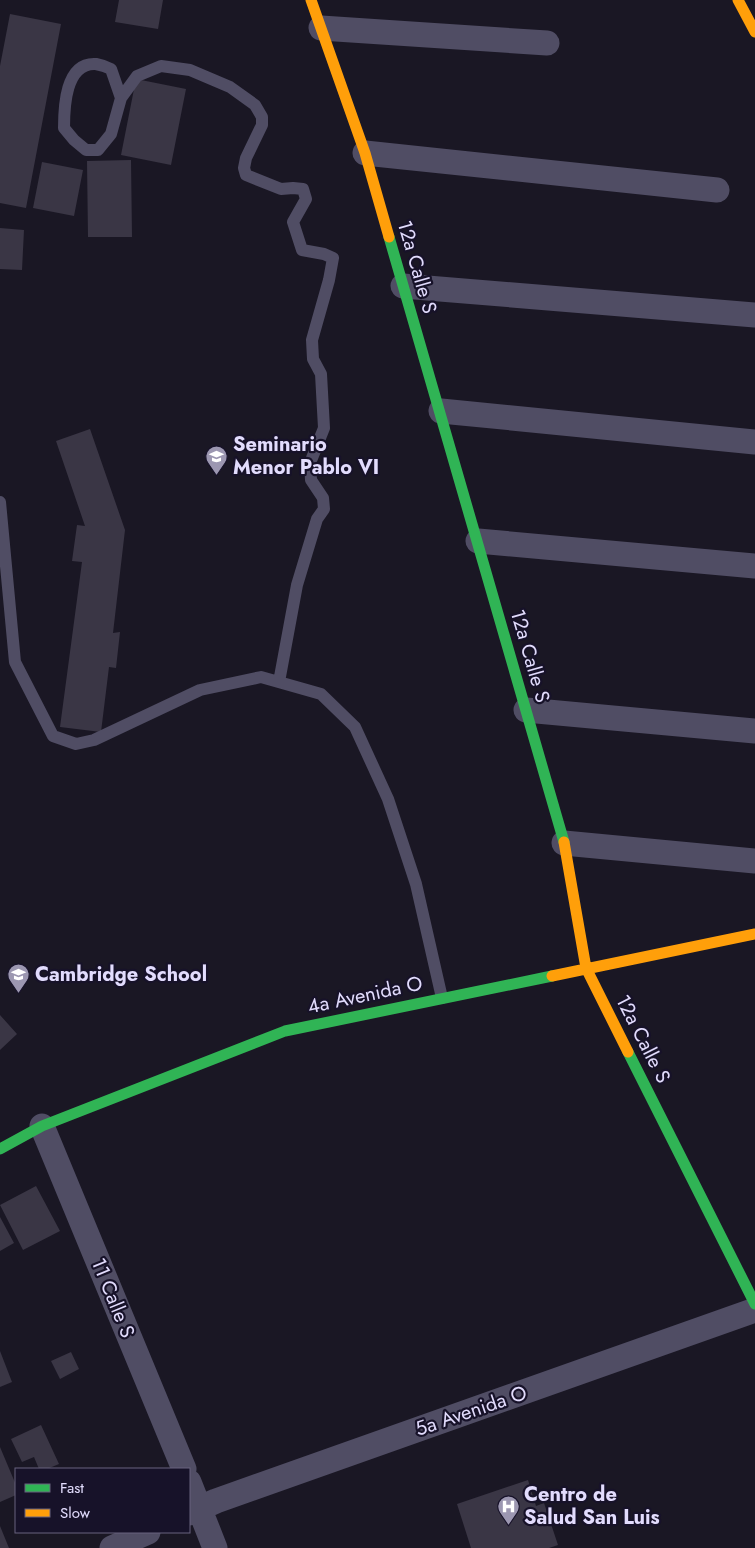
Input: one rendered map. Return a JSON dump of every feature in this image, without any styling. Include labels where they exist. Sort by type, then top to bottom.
[{"type":"street","name":"12a Calle S","points":[[311,0],[365,154],[564,843],[586,968],[755,1304]]},
{"type":"street","points":[[738,0],[755,32]]},
{"type":"street","points":[[321,28],[547,43]]},
{"type":"street","points":[[365,154],[717,190]]},
{"type":"street","points":[[403,286],[755,315]]},
{"type":"street","points":[[440,411],[755,442]]},
{"type":"street","points":[[478,541],[755,566]]},
{"type":"street","points":[[526,710],[755,731]]},
{"type":"street","points":[[564,843],[755,861]]},
{"type":"street","name":"4a Avenida O","points":[[0,1149],[42,1126],[285,1031],[755,934]]},
{"type":"street","name":"11 Calle S","points":[[42,1126],[184,1468]]},
{"type":"street","name":"5a Avenida O","points":[[194,1511],[216,1501],[755,1310]]},
{"type":"street","points":[[190,1488],[194,1511],[215,1548]]},
{"type":"street","points":[[112,1548],[146,1533]]},
{"type":"lane","points":[[121,98],[111,69],[95,64],[82,67],[71,79],[64,104],[64,128],[86,150],[98,150],[111,134],[121,98],[137,76],[161,66],[190,70],[230,87],[255,105],[262,117],[262,125],[246,158],[244,168],[246,175],[282,189],[303,189],[306,199],[293,222],[302,250],[324,254],[333,258],[329,280],[312,340],[313,359],[321,374],[324,428],[310,464],[311,480],[323,498],[324,509],[317,519],[297,585],[279,682]]},
{"type":"lane","points":[[0,502],[15,662],[52,736],[76,744],[94,740],[200,690],[261,677],[320,694],[355,727],[388,799],[413,875],[442,998]]},
{"type":"building","points":[[119,0],[163,0],[158,29],[115,22]]},
{"type":"building","points":[[10,14],[61,24],[26,208],[0,203],[0,66]]},
{"type":"building","points":[[136,79],[186,89],[171,165],[121,155]]},
{"type":"building","points":[[131,160],[132,237],[88,237],[87,161]]},
{"type":"building","points":[[42,162],[83,170],[74,216],[33,208]]},
{"type":"building","points":[[0,228],[24,230],[22,270],[0,269]]},
{"type":"building","points":[[90,429],[125,530],[113,633],[120,632],[116,668],[109,667],[101,732],[60,727],[82,562],[72,561],[77,525],[85,526],[56,441]]},
{"type":"building","points":[[0,1015],[17,1034],[0,1050]]},
{"type":"building","points":[[36,1186],[60,1231],[23,1250],[0,1205]]},
{"type":"building","points":[[0,1217],[14,1243],[0,1251]]},
{"type":"building","points":[[0,1351],[12,1382],[0,1387]]},
{"type":"building","points":[[71,1352],[79,1369],[60,1379],[51,1361]]},
{"type":"building","points":[[41,1425],[59,1464],[49,1468],[39,1468],[34,1457],[22,1462],[11,1439]]},
{"type":"building","points":[[0,1447],[15,1483],[15,1495],[0,1502]]},
{"type":"building","name":"Centro de Salud San Luis","points":[[528,1480],[536,1506],[544,1503],[558,1545],[549,1548],[471,1548],[457,1504]]},
{"type":"building","points":[[0,1526],[9,1548],[0,1548]]},
{"type":"traffic: fast","points":[[389,237],[564,842]]},
{"type":"traffic: fast","points":[[0,1149],[42,1126],[285,1031],[552,976]]},
{"type":"traffic: fast","points":[[628,1052],[755,1304]]},
{"type":"traffic: slow","points":[[311,0],[365,153],[389,237]]},
{"type":"traffic: slow","points":[[738,0],[755,32]]},
{"type":"traffic: slow","points":[[564,842],[586,968],[628,1052]]},
{"type":"traffic: slow","points":[[552,976],[755,934]]},
{"type":"place","name":"Seminario Menor Pablo VI","points":[[217,475]]},
{"type":"place","name":"Cambridge School","points":[[19,993]]},
{"type":"place","name":"Centro de Salud San Luis","points":[[508,1525]]}]
